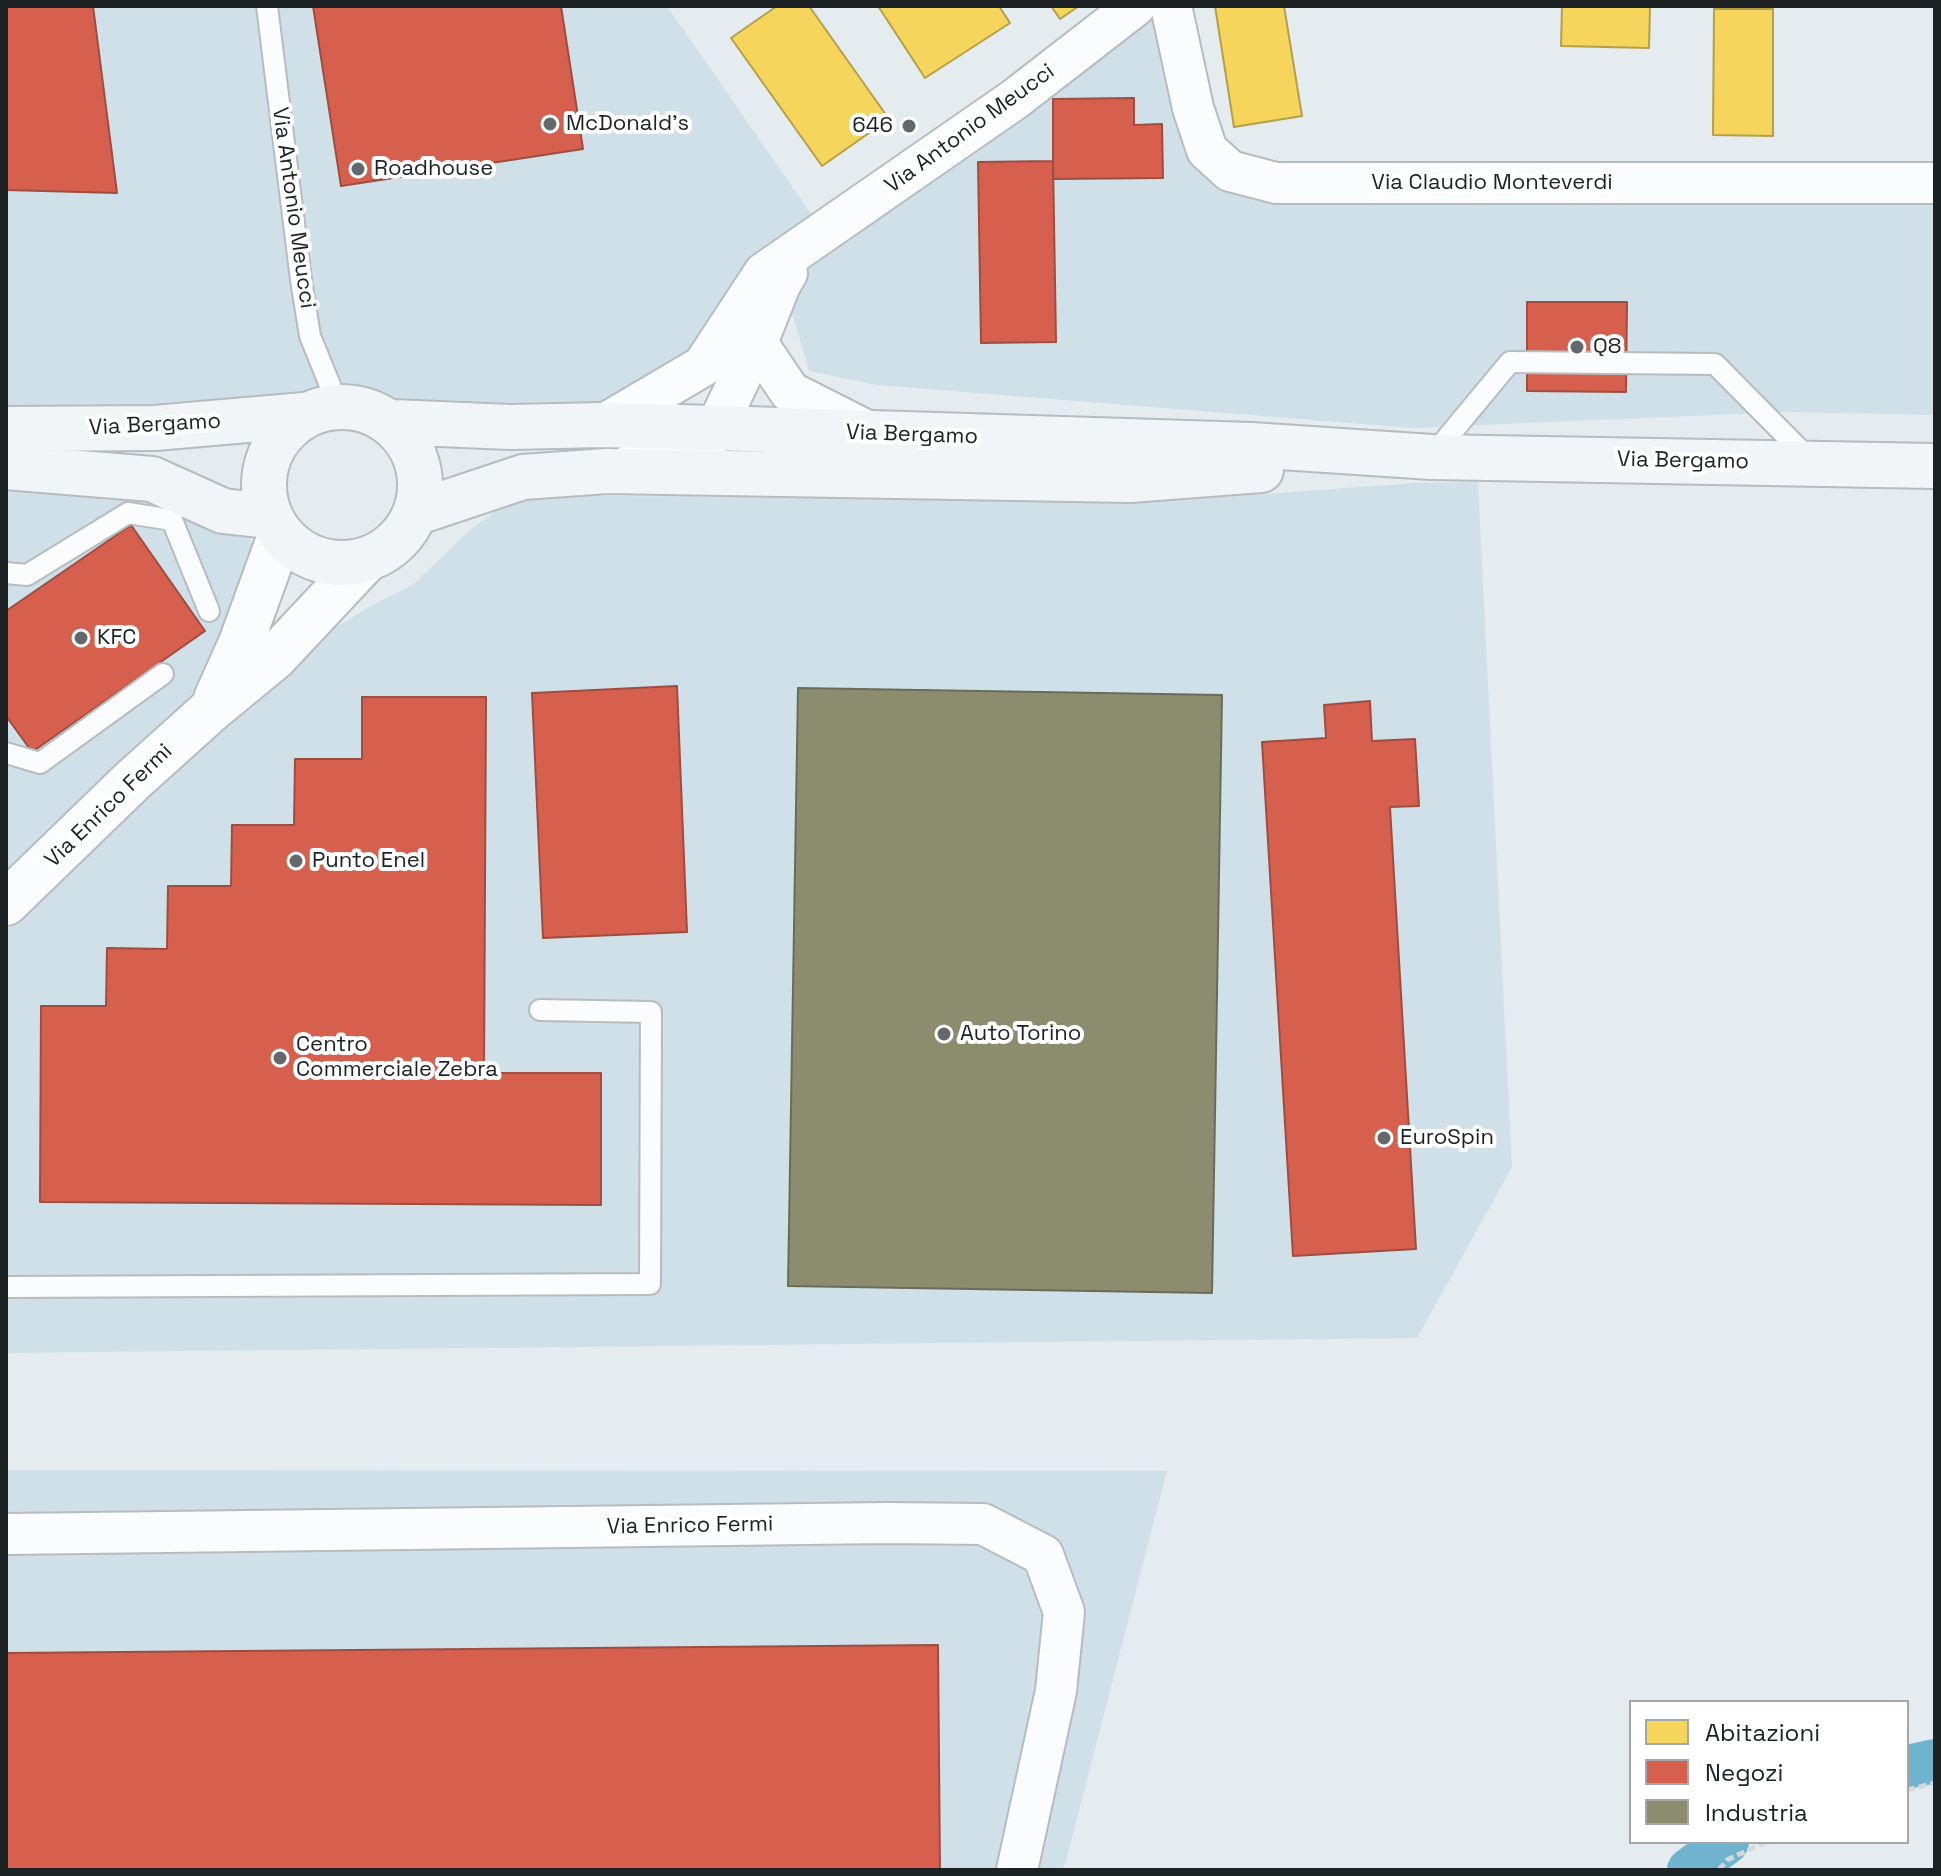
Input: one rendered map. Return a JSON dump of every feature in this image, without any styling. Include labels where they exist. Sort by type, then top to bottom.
[{"type":"main road","points":[[371,409],[393,422],[412,451],[419,481],[418,512],[404,534],[391,548],[365,561],[327,561],[296,548],[274,526],[265,491],[267,465],[278,438],[321,410],[371,409]]},
{"type":"main road","name":"Via Bergamo","points":[[6,429],[155,428],[321,410]]},
{"type":"main road","name":"Via Bergamo","points":[[393,422],[510,427],[603,425],[716,428],[1251,445],[1432,457],[1935,466]]},
{"type":"main road","name":"Via Bergamo","points":[[418,512],[523,477],[607,471],[1130,480],[1432,457]]},
{"type":"main road","name":"Via Bergamo","points":[[6,467],[152,479],[223,511],[274,526]]},
{"type":"street","name":"Via Antonio Meucci","points":[[603,425],[703,366],[764,273],[1015,99],[1135,6]]},
{"type":"street","name":"Via Claudio Monteverdi","points":[[1171,6],[1193,108],[1207,150],[1230,171],[1276,183],[1935,183]]},
{"type":"street","name":"Via Antonio Meucci","points":[[716,428],[757,343],[780,285],[802,248]]},
{"type":"street","points":[[757,343],[790,392],[873,434]]},
{"type":"street","points":[[607,471],[644,458],[702,445],[716,428]]},
{"type":"street","name":"Via Enrico Fermi","points":[[212,709],[241,643],[274,526]]},
{"type":"street","name":"Via Enrico Fermi","points":[[12,887],[275,657],[365,561]]},
{"type":"street","name":"Via Enrico Fermi","points":[[6,1534],[983,1524],[1043,1555],[1064,1612],[1056,1691],[1017,1870]]},
{"type":"lane","name":"Via Antonio Meucci","points":[[267,6],[301,280],[321,410]]},
{"type":"lane","points":[[1432,457],[1510,362],[1715,364],[1814,464]]},
{"type":"lane","points":[[6,573],[27,575],[128,513],[172,520],[209,611]]},
{"type":"lane","points":[[6,753],[40,763],[163,674]]},
{"type":"lane","points":[[6,1287],[650,1284],[651,1012],[540,1010]]},
{"type":"path","points":[[1909,1790],[1935,1783]]},
{"type":"path","points":[[1719,1870],[1727,1860],[1762,1844]]},
{"type":"shaded area","points":[[6,6],[667,6],[813,217],[746,264],[685,358],[587,410],[405,404],[359,388],[154,412],[6,415]]},
{"type":"shaded area","points":[[1154,8],[1218,184],[1935,195],[1935,415],[1785,412],[1412,428],[877,385],[809,371],[791,309],[807,262]]},
{"type":"shaded area","points":[[6,478],[148,487],[246,532],[258,553],[206,703],[6,888]]},
{"type":"shaded area","points":[[1478,482],[1512,1167],[1417,1338],[6,1353],[6,931],[221,724],[310,643],[414,584],[472,528],[518,496],[1224,497],[1414,483]]},
{"type":"shaded area","points":[[6,1470],[1167,1471],[1062,1870],[6,1870]]},
{"type":"building: Abitazioni","points":[[777,6],[809,6],[889,119],[822,166],[731,38]]},
{"type":"building: Abitazioni","points":[[878,6],[999,6],[1010,23],[925,78]]},
{"type":"building: Abitazioni","points":[[1051,6],[1079,6],[1060,19]]},
{"type":"building: Abitazioni","points":[[1215,6],[1284,6],[1302,116],[1234,127]]},
{"type":"building: Abitazioni","points":[[1562,6],[1650,6],[1649,48],[1561,46]]},
{"type":"building: Abitazioni","points":[[1714,9],[1773,9],[1773,136],[1713,135]]},
{"type":"building: Negozi","points":[[6,6],[93,6],[117,193],[6,190]]},
{"type":"building: Negozi","points":[[313,6],[561,6],[583,149],[341,186]]},
{"type":"building: Negozi","points":[[1134,98],[1134,125],[1162,124],[1163,178],[1053,179],[1053,99]]},
{"type":"building: Negozi","points":[[1053,161],[1056,342],[981,343],[978,162]]},
{"type":"building: Negozi","name":"Q8","points":[[1527,302],[1627,302],[1626,392],[1527,391]]},
{"type":"building: Negozi","points":[[131,525],[205,631],[32,752],[6,716],[6,611]]},
{"type":"building: Negozi","points":[[677,686],[687,932],[543,938],[532,693]]},
{"type":"building: Negozi","points":[[362,697],[486,697],[484,1073],[601,1073],[601,1205],[40,1202],[41,1006],[106,1006],[107,948],[167,949],[168,886],[231,886],[232,825],[294,825],[295,759],[362,759]]},
{"type":"building: Negozi","points":[[1370,701],[1372,741],[1415,739],[1419,806],[1390,807],[1416,1249],[1293,1256],[1262,742],[1326,738],[1324,705]]},
{"type":"building: Negozi","points":[[938,1645],[940,1870],[6,1870],[6,1653]]},
{"type":"building: Industria","points":[[798,688],[1222,695],[1212,1293],[788,1286]]},
{"type":"waterway","points":[[1909,1767],[1935,1761]]},
{"type":"waterway","points":[[1689,1870],[1724,1844]]},
{"type":"place","name":"McDonald's","points":[[550,124]]},
{"type":"place","name":"646","points":[[909,126]]},
{"type":"place","name":"Roadhouse","points":[[358,169]]},
{"type":"place","name":"Q8","points":[[1577,347]]},
{"type":"place","name":"KFC","points":[[81,638]]},
{"type":"place","name":"Punto Enel","points":[[296,861]]},
{"type":"place","name":"Auto Torino","points":[[944,1034]]},
{"type":"place","name":"Centro Commerciale Zebra","points":[[280,1058]]},
{"type":"place","name":"EuroSpin","points":[[1384,1138]]}]
